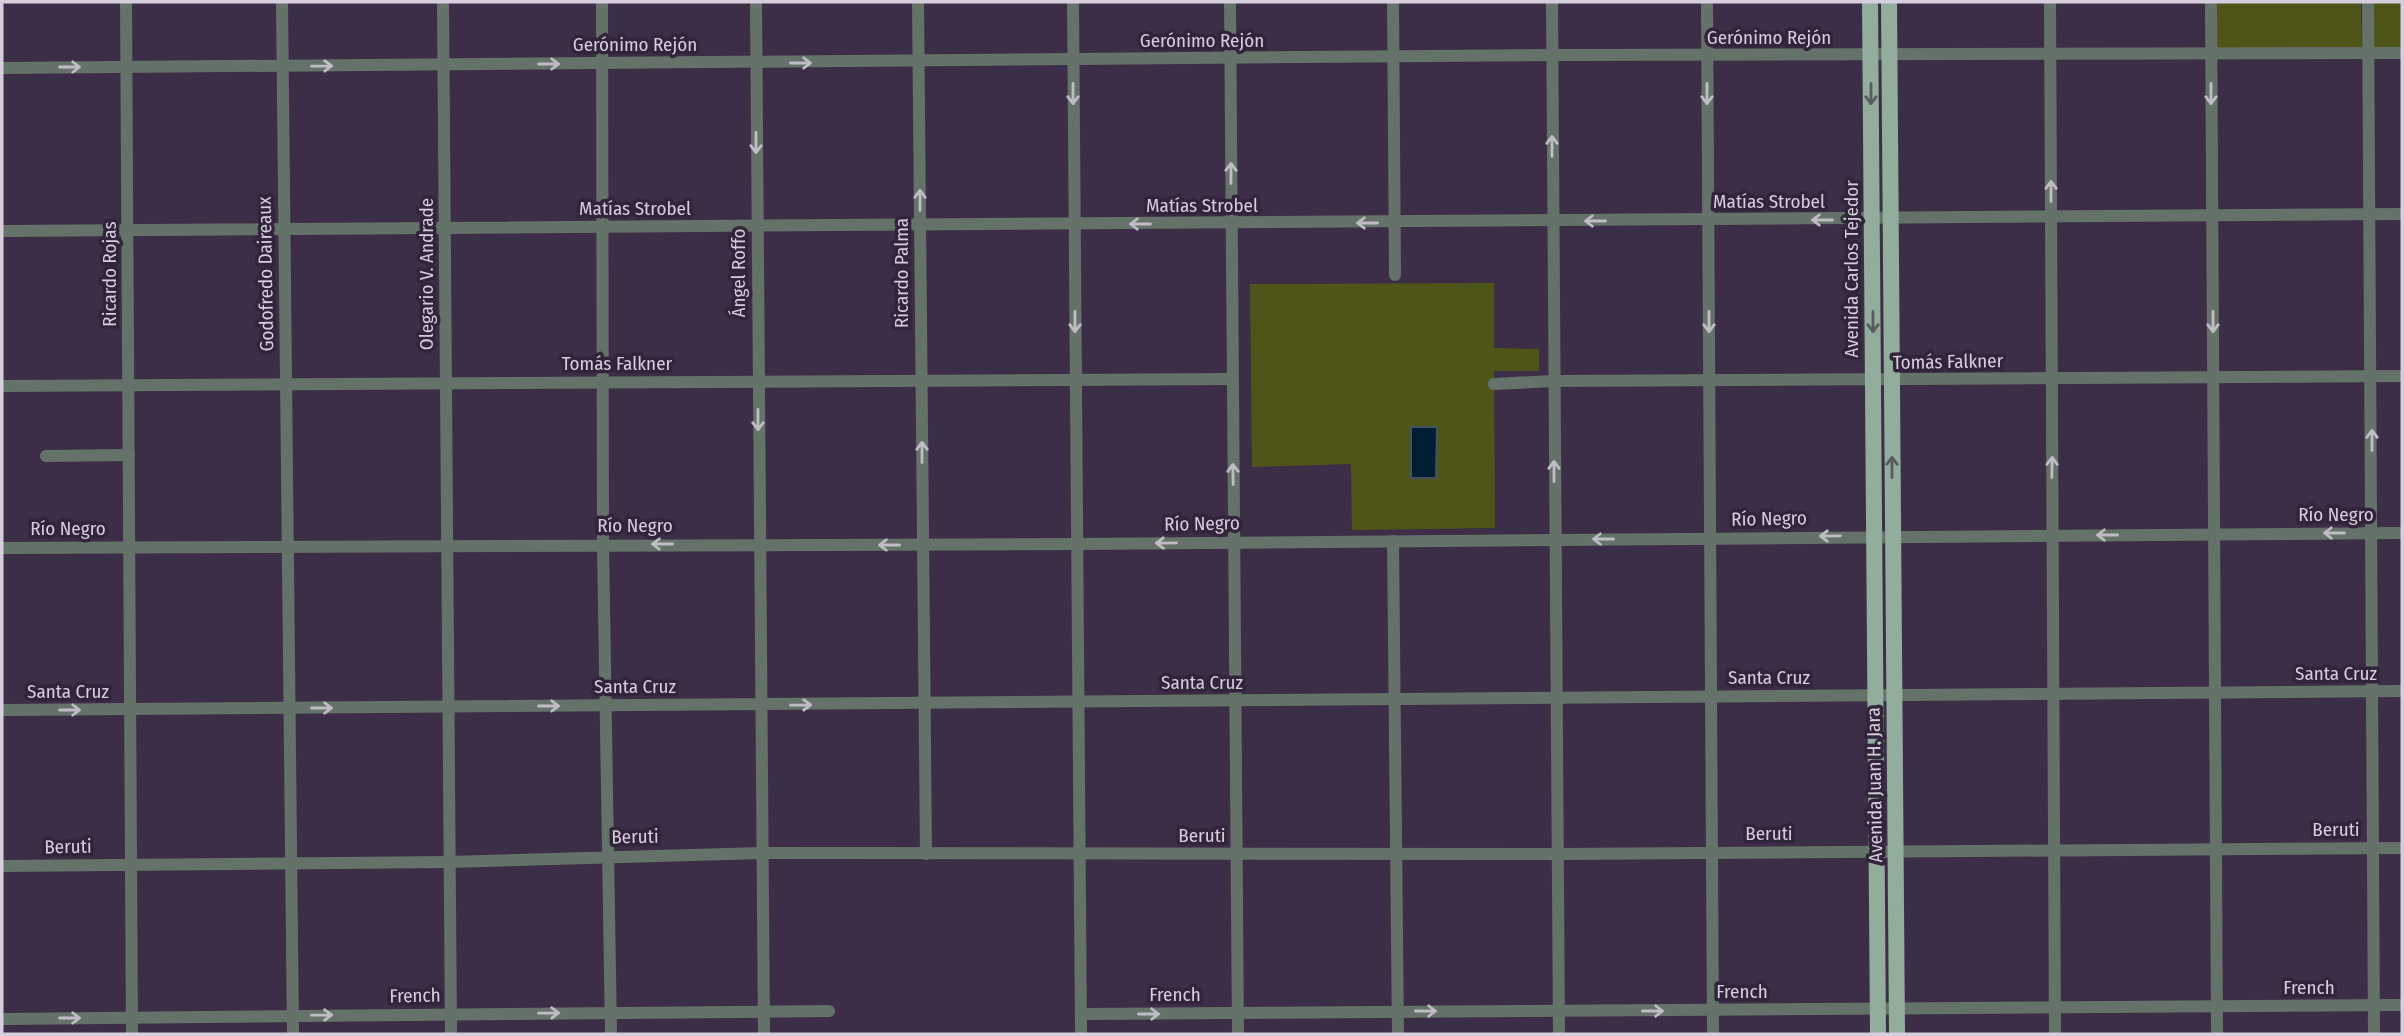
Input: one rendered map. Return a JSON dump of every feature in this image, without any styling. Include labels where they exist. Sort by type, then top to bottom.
[{"type":"main road","name":"Avenida Carlos Tejedor","points":[[1870,2],[1874,536]]},
{"type":"main road","name":"Avenida Carlos Tejedor","points":[[1889,2],[1893,536]]},
{"type":"main road","name":"Avenida Juan H. Jara","points":[[1874,536],[1878,1034]]},
{"type":"main road","name":"Avenida Juan H. Jara","points":[[1893,536],[1897,1034]]},
{"type":"street","name":"Ricardo Rojas","points":[[126,2],[132,1034]]},
{"type":"street","name":"Godofredo Daireaux","points":[[282,2],[287,547],[292,708],[293,1034]]},
{"type":"street","name":"Olegario V. Andrade","points":[[443,2],[450,1034]]},
{"type":"street","points":[[602,2],[603,544],[611,1034]]},
{"type":"street","name":"Ángel Roffo","points":[[755,2],[764,1034]]},
{"type":"street","name":"Ricardo Palma","points":[[918,2],[926,854]]},
{"type":"street","points":[[1073,2],[1081,1034]]},
{"type":"street","points":[[1230,2],[1238,1034]]},
{"type":"street","points":[[1393,2],[1395,275]]},
{"type":"street","points":[[1552,2],[1559,1034]]},
{"type":"street","points":[[1707,2],[1713,1034]]},
{"type":"street","points":[[2050,2],[2055,1034]]},
{"type":"street","points":[[2211,2],[2217,1034]]},
{"type":"street","points":[[2368,2],[2374,1034]]},
{"type":"street","name":"Gerónimo Rejón","points":[[2,68],[1393,59],[1552,55],[1707,57],[2402,53]]},
{"type":"street","name":"Matías Strobel","points":[[2,231],[1891,220],[2052,216],[2402,214]]},
{"type":"street","name":"Tomás Falkner","points":[[1494,384],[1553,381],[2402,376]]},
{"type":"street","name":"Tomás Falkner","points":[[2,386],[1232,379]]},
{"type":"street","points":[[46,456],[129,455]]},
{"type":"street","name":"Río Negro","points":[[2,548],[923,545],[2402,533]]},
{"type":"street","points":[[1394,541],[1398,1034]]},
{"type":"street","name":"Santa Cruz","points":[[2,710],[2402,691]]},
{"type":"street","name":"Beruti","points":[[2,866],[449,862],[762,853],[1557,854],[2402,848]]},
{"type":"street","name":"French","points":[[1081,1014],[2402,1005]]},
{"type":"street","name":"French","points":[[2,1018],[829,1011]]},
{"type":"green space","points":[[2216,2],[2361,2],[2362,47],[2216,49]]},
{"type":"green space","points":[[2373,2],[2402,2],[2402,48],[2373,49]]},
{"type":"green space","points":[[1494,283],[1494,348],[1539,349],[1539,371],[1494,371],[1495,528],[1352,530],[1351,464],[1252,467],[1250,284]]},
{"type":"water","points":[[1411,427],[1437,427],[1436,478],[1411,478]]}]
